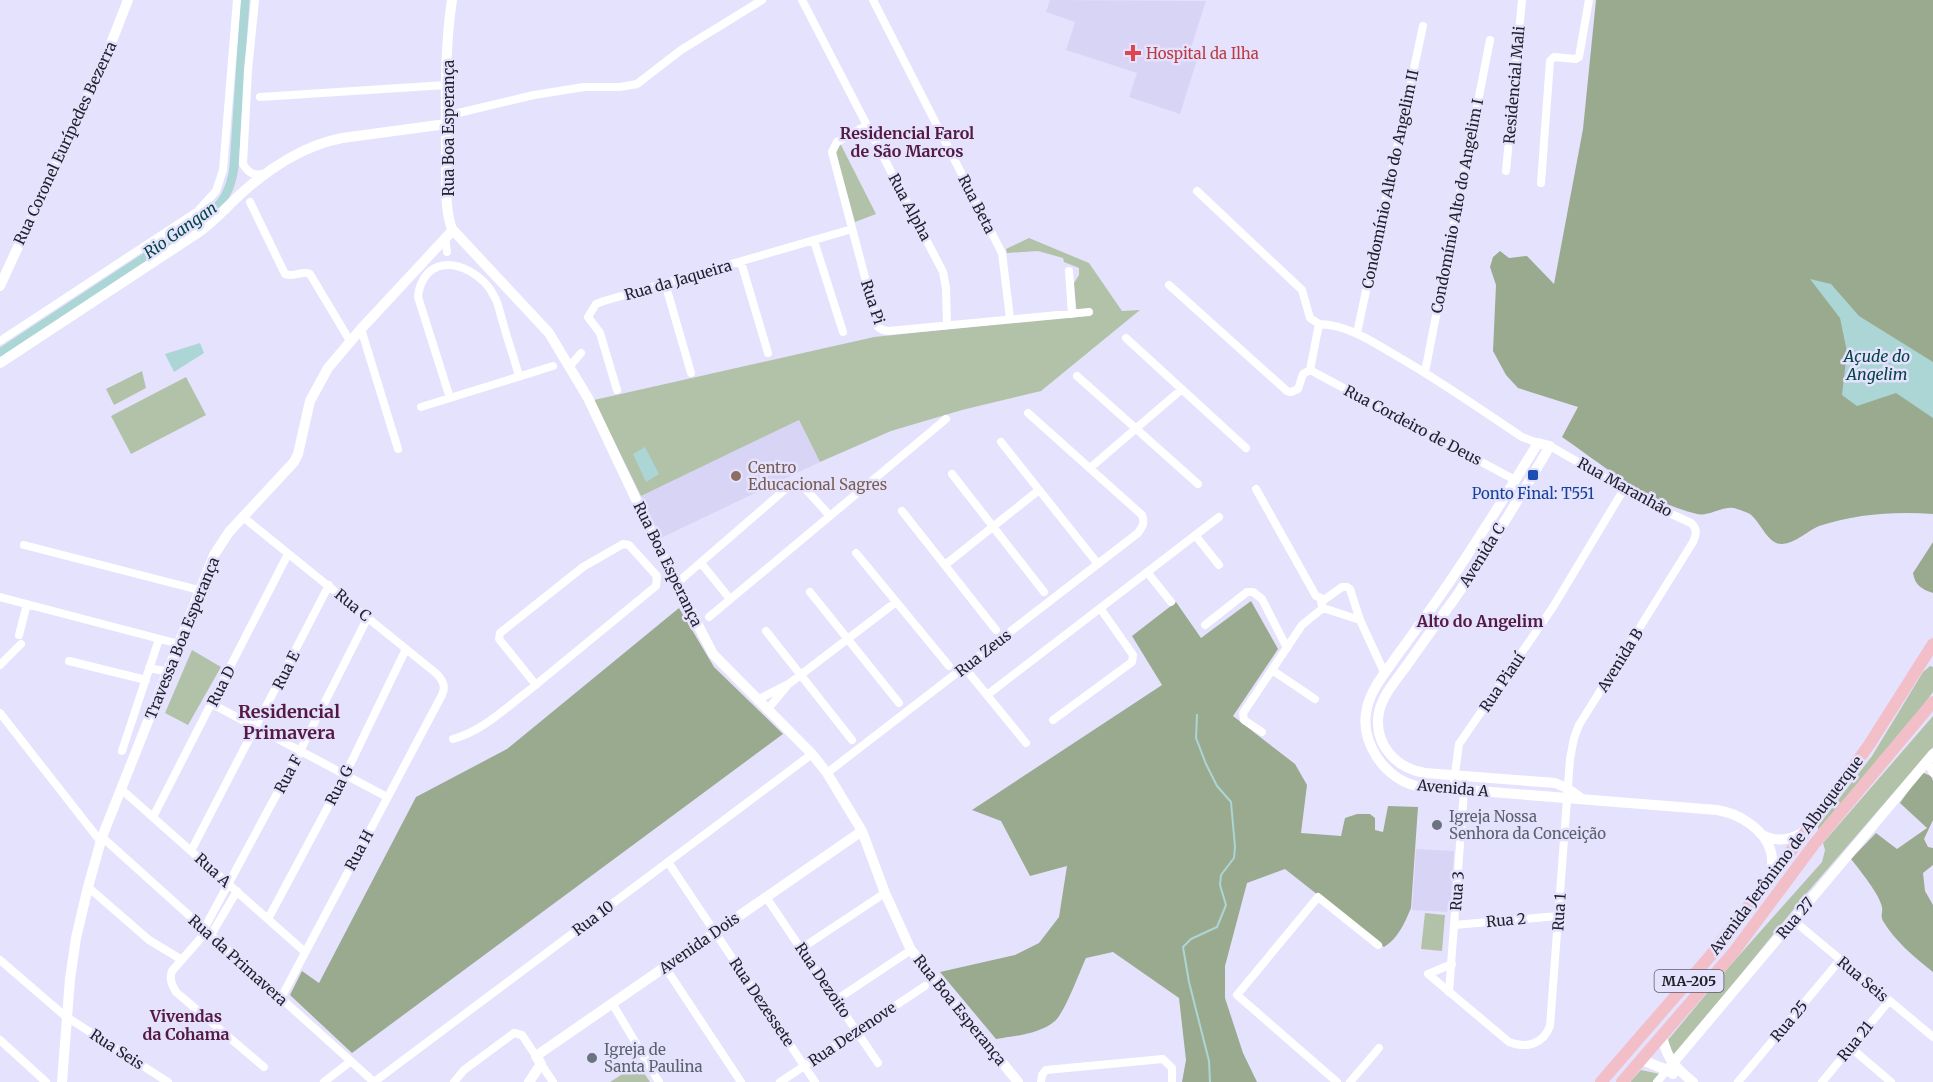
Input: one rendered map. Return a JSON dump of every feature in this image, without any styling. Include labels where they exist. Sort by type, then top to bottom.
[{"type":"main road","name":"Avenida Jerônimo de Albuquerque","points":[[1600,1082],[1711,955],[1807,830],[1864,754],[1933,644]]},
{"type":"main road","points":[[1915,671],[1921,663],[1933,660]]},
{"type":"main road","name":"Avenida Jerônimo de Albuquerque","points":[[1622,1082],[1743,940],[1815,843],[1933,702]]},
{"type":"main road","points":[[1642,1060],[1639,1055],[1642,1047],[1698,977],[1711,955]]},
{"type":"street","name":"Rua Coronel Eurípedes Bezerra","points":[[0,286],[104,60],[128,0]]},
{"type":"street","points":[[0,341],[145,248],[198,211],[211,198],[219,184],[222,170],[237,0]]},
{"type":"street","points":[[255,0],[248,70],[243,165],[251,174],[270,172]]},
{"type":"street","name":"Rua Boa Esperança","points":[[452,0],[448,37],[446,120],[449,234],[549,333],[588,398],[676,584],[713,654],[812,754],[827,773],[862,831],[885,893],[911,950],[1018,1082]]},
{"type":"street","points":[[0,363],[215,221],[244,191],[302,152],[329,140],[446,120],[534,95],[584,87],[620,87],[637,84],[681,50],[762,0]]},
{"type":"street","name":"Rua Alpha","points":[[802,0],[943,272],[947,324]]},
{"type":"street","name":"Rua Beta","points":[[873,0],[1002,253],[1011,318]]},
{"type":"street","name":"Residencial Mali","points":[[1506,171],[1522,0]]},
{"type":"street","points":[[1541,183],[1550,61],[1554,57],[1576,59],[1579,57],[1589,0]]},
{"type":"street","name":"Condomínio Alto do Angelim II","points":[[1357,333],[1423,26]]},
{"type":"street","name":"Condomínio Alto do Angelim I","points":[[1425,372],[1490,40]]},
{"type":"street","points":[[260,97],[447,85]]},
{"type":"street","name":"Rua Pi","points":[[867,125],[837,142],[832,149],[880,330],[1089,312]]},
{"type":"street","points":[[1197,191],[1302,290],[1310,318],[1319,324],[1328,324],[1357,333],[1425,372],[1522,437],[1550,446]]},
{"type":"street","points":[[250,202],[285,274],[294,276],[304,272],[310,274],[350,341]]},
{"type":"street","name":"Rua da Jaqueira","points":[[617,390],[600,333],[588,317],[596,304],[852,229]]},
{"type":"street","points":[[447,252],[449,234]]},
{"type":"street","name":"Travessa Boa Esperança","points":[[62,1082],[65,1016],[76,938],[88,887],[102,839],[214,555],[229,532],[294,462],[314,393],[328,368],[449,234]]},
{"type":"street","points":[[814,241],[843,332]]},
{"type":"street","points":[[741,262],[768,353]]},
{"type":"street","points":[[450,398],[418,297],[421,282],[435,267],[452,265],[469,271],[480,278],[494,295],[519,376]]},
{"type":"street","points":[[1069,271],[1072,314]]},
{"type":"street","points":[[665,283],[691,373]]},
{"type":"street","points":[[1169,285],[1287,391],[1298,389],[1303,374],[1310,370],[1319,324]]},
{"type":"street","points":[[361,329],[398,449]]},
{"type":"street","points":[[1126,338],[1246,448]]},
{"type":"street","points":[[570,366],[581,353]]},
{"type":"street","points":[[421,407],[553,366]]},
{"type":"street","name":"Rua Cordeiro de Deus","points":[[1310,370],[1515,480]]},
{"type":"street","points":[[1077,376],[1198,484]]},
{"type":"street","points":[[1028,413],[1090,468],[1182,388]]},
{"type":"street","points":[[709,616],[946,419]]},
{"type":"street","points":[[1001,442],[1098,564]]},
{"type":"street","name":"Avenida C","points":[[1365,717],[1372,693],[1446,588],[1538,442]]},
{"type":"street","name":"Avenida C","points":[[1380,737],[1378,714],[1386,694],[1457,595],[1550,446]]},
{"type":"street","name":"Rua Maranhão","points":[[1550,446],[1654,506],[1691,523],[1696,531]]},
{"type":"street","name":"Rua Zeus","points":[[827,773],[1138,533],[1144,521],[1142,515],[1090,468]]},
{"type":"street","points":[[952,474],[1044,592]]},
{"type":"street","points":[[676,584],[779,493],[795,485],[802,485],[830,516]]},
{"type":"street","points":[[1256,489],[1316,596],[1323,604],[1360,620]]},
{"type":"street","name":"Rua Piauí","points":[[1458,789],[1454,775],[1460,744],[1553,607],[1624,489]]},
{"type":"street","points":[[945,565],[1040,490]]},
{"type":"street","points":[[902,512],[996,630]]},
{"type":"street","name":"Rua C","points":[[243,517],[437,674],[443,682],[444,691],[438,703]]},
{"type":"street","points":[[987,695],[1219,517]]},
{"type":"street","name":"Avenida B","points":[[1567,793],[1571,750],[1576,731],[1693,542],[1696,531]]},
{"type":"street","points":[[1195,535],[1219,565]]},
{"type":"street","name":"Rua Boa Esperança","points":[[453,739],[480,729],[536,685],[656,586],[657,576],[629,545],[623,544],[583,567],[500,633],[499,639],[536,685]]},
{"type":"street","points":[[24,545],[199,590]]},
{"type":"street","points":[[856,553],[949,666]]},
{"type":"street","name":"Rua D","points":[[153,817],[288,554]]},
{"type":"street","points":[[701,563],[730,599]]},
{"type":"street","points":[[657,576],[669,569]]},
{"type":"street","points":[[1147,572],[1172,602]]},
{"type":"street","name":"Rua E","points":[[192,851],[329,585]]},
{"type":"street","points":[[1262,732],[1244,720],[1243,713],[1302,625],[1342,587],[1347,586],[1351,591],[1360,620],[1384,674]]},
{"type":"street","points":[[1446,588],[1457,595]]},
{"type":"street","points":[[810,592],[899,703]]},
{"type":"street","points":[[1205,625],[1247,592],[1253,592],[1262,599],[1287,648]]},
{"type":"street","points":[[0,597],[179,644]]},
{"type":"street","points":[[767,710],[790,683],[896,602]]},
{"type":"street","points":[[0,665],[20,640],[27,604]]},
{"type":"street","points":[[1053,720],[1132,662],[1133,655],[1100,608]]},
{"type":"street","name":"Rua F","points":[[208,932],[368,617]]},
{"type":"street","points":[[766,631],[852,740]]},
{"type":"street","points":[[122,751],[159,639]]},
{"type":"street","name":"Rua G","points":[[268,919],[345,774],[406,649]]},
{"type":"street","points":[[69,661],[146,680]]},
{"type":"street","points":[[964,667],[1026,743]]},
{"type":"street","points":[[150,668],[169,672]]},
{"type":"street","points":[[1272,670],[1315,699]]},
{"type":"street","points":[[757,700],[790,683]]},
{"type":"street","name":"Rua H","points":[[281,998],[438,703]]},
{"type":"street","points":[[212,704],[387,797]]},
{"type":"street","name":"Rua da Primavera","points":[[0,713],[102,839],[374,1082]]},
{"type":"street","name":"Avenida A","points":[[1365,717],[1373,750],[1389,771],[1408,784],[1458,789],[1567,793]]},
{"type":"street","name":"Avenida A","points":[[1380,737],[1389,755],[1402,766],[1416,771],[1555,783],[1567,793],[1582,799],[1727,811],[1739,816],[1762,835]]},
{"type":"street","name":"Rua 10","points":[[374,1082],[812,754]]},
{"type":"street","points":[[1931,758],[1933,773]]},
{"type":"street","name":"Rua 27","points":[[1657,1082],[1931,758]]},
{"type":"street","name":"Rua A","points":[[121,789],[305,952]]},
{"type":"street","name":"Rua 3","points":[[1449,992],[1454,925],[1458,789]]},
{"type":"street","name":"Rua 1","points":[[1449,992],[1513,1044],[1525,1046],[1545,1037],[1551,1026],[1567,793]]},
{"type":"street","points":[[1762,835],[1781,840],[1795,837],[1807,830]]},
{"type":"street","name":"Avenida Dois","points":[[529,1082],[538,1060],[612,1003],[862,831]]},
{"type":"street","points":[[1762,835],[1772,853],[1772,876]]},
{"type":"street","name":"Rua Dezessete","points":[[668,862],[814,1082]]},
{"type":"street","points":[[88,887],[149,940],[182,960]]},
{"type":"street","points":[[237,891],[208,932],[171,975],[171,982],[176,992],[264,1067]]},
{"type":"street","points":[[802,948],[885,893]]},
{"type":"street","name":"Rua Dezoito","points":[[766,897],[878,1063]]},
{"type":"street","points":[[1337,1082],[1237,995],[1318,897],[1378,945]]},
{"type":"street","name":"Rua 2","points":[[1454,925],[1558,916]]},
{"type":"street","name":"Rua Seis","points":[[1793,920],[1933,1037]]},
{"type":"street","points":[[836,1000],[911,950]]},
{"type":"street","name":"Rua Seis","points":[[0,960],[65,1016],[168,1082]]},
{"type":"street","name":"Rua 25","points":[[1738,1082],[1840,960]]},
{"type":"street","points":[[1449,992],[1428,974],[1452,964]]},
{"type":"street","points":[[665,967],[741,1082]]},
{"type":"street","name":"Rua Dezenove","points":[[780,1082],[925,986]]},
{"type":"street","name":"Rua 21","points":[[1822,1082],[1889,1001]]},
{"type":"street","points":[[612,1003],[659,1082]]},
{"type":"street","points":[[454,1082],[464,1070],[514,1033],[522,1035],[553,1082]]},
{"type":"street","points":[[1662,1037],[1670,1067],[1682,1082]]},
{"type":"street","points":[[0,1040],[46,1082]]},
{"type":"street","points":[[1850,1047],[1891,1082]]},
{"type":"street","points":[[1350,1082],[1379,1048]]},
{"type":"street","points":[[1041,1082],[1046,1070],[1163,1059],[1172,1068],[1172,1082]]},
{"type":"street","points":[[1642,1060],[1670,1067],[1693,1082]]},
{"type":"street","points":[[324,1082],[351,1061]]},
{"type":"shaded area","name":"Hospital da Ilha","points":[[1050,0],[1206,1],[1188,57],[1197,60],[1180,114],[1129,97],[1137,73],[1066,50],[1075,22],[1046,12]]},
{"type":"shaded area","points":[[1596,0],[1933,0],[1933,514],[1890,513],[1861,516],[1819,526],[1792,541],[1777,543],[1768,537],[1750,514],[1727,508],[1707,514],[1697,514],[1660,501],[1626,482],[1562,437],[1578,407],[1518,388],[1506,375],[1493,351],[1496,285],[1490,267],[1493,257],[1500,251],[1509,258],[1527,256],[1554,284],[1583,129]]},
{"type":"shaded area","points":[[841,145],[876,214],[855,222],[835,150],[835,147]]},
{"type":"shaded area","points":[[1029,238],[1089,263],[1122,311],[1140,310],[1041,391],[962,410],[891,431],[820,462],[799,420],[641,496],[594,400],[874,337],[1077,316],[1074,283],[1079,275],[1079,268],[1064,262],[1063,258],[1038,251],[1007,253],[1006,249]]},
{"type":"shaded area","points":[[142,371],[146,388],[114,405],[106,389]]},
{"type":"shaded area","points":[[186,377],[206,415],[131,454],[111,416]]},
{"type":"shaded area","name":"Centro Educacional Sagres","points":[[799,420],[820,462],[661,538],[641,496]]},
{"type":"shaded area","points":[[1933,542],[1933,593],[1919,586],[1913,573]]},
{"type":"shaded area","points":[[1251,601],[1278,649],[1233,716],[1295,764],[1307,785],[1301,833],[1341,836],[1345,818],[1357,814],[1370,814],[1375,818],[1375,830],[1383,832],[1388,806],[1418,807],[1411,908],[1400,930],[1384,947],[1285,869],[1247,883],[1225,966],[1225,998],[1243,1053],[1257,1082],[1182,1082],[1186,1060],[1179,998],[1113,952],[1086,958],[1067,1001],[1055,1021],[1034,1032],[996,1039],[940,972],[1015,955],[1039,943],[1059,917],[1067,866],[1030,876],[1001,821],[972,810],[1162,685],[1132,636],[1176,602],[1201,638]]},
{"type":"shaded area","points":[[679,608],[714,667],[783,734],[352,1053],[290,995],[302,971],[319,983],[416,797],[507,749]]},
{"type":"shaded area","points":[[192,650],[221,667],[188,725],[165,713]]},
{"type":"shaded area","points":[[1930,666],[1933,667],[1933,692],[1818,830],[1818,826],[1872,756],[1923,672]]},
{"type":"shaded area","points":[[1933,716],[1933,747],[1806,894],[1674,1057],[1668,1040],[1727,969],[1822,862],[1825,850],[1823,843]]},
{"type":"shaded area","points":[[1924,773],[1931,776],[1933,781],[1933,820],[1924,839],[1928,847],[1933,848],[1933,865],[1923,873],[1925,891],[1933,905],[1933,972],[1893,935],[1882,919],[1882,907],[1877,896],[1851,859],[1876,833],[1897,849],[1927,828],[1900,803],[1919,776]]},
{"type":"shaded area","points":[[1416,849],[1454,851],[1450,912],[1412,910]]},
{"type":"shaded area","points":[[1425,913],[1445,915],[1442,951],[1421,949]]},
{"type":"shaded area","points":[[638,1064],[650,1082],[610,1082]]},
{"type":"shaded area","points":[[1641,1070],[1660,1074],[1653,1082],[1630,1082]]},
{"type":"water","name":"Açude do Angelim","points":[[1810,279],[1831,284],[1859,316],[1933,362],[1933,418],[1896,393],[1857,406],[1842,395],[1847,352],[1840,318]]},
{"type":"water","points":[[200,343],[204,353],[174,372],[165,354]]},
{"type":"water","points":[[645,447],[659,474],[646,482],[633,454]]},
{"type":"waterway","name":"Rio Gangan","points":[[0,353],[205,218],[221,202],[231,183],[234,167],[245,0]]},
{"type":"waterway","points":[[1197,715],[1196,738],[1206,764],[1217,786],[1231,802],[1235,847],[1234,858],[1221,875],[1220,885],[1226,905],[1217,927],[1191,939],[1183,947],[1189,982],[1209,1061],[1210,1082]]},
{"type":"place","name":"Hospital da Ilha","points":[[1133,53]]},
{"type":"place","name":"Ponto Final: T551","points":[[1533,475]]},
{"type":"place","name":"Centro Educacional Sagres","points":[[736,476]]},
{"type":"place","name":"Igreja Nossa Senhora da Conceição","points":[[1437,825]]},
{"type":"place","name":"Igreja de Santa Paulina","points":[[592,1058]]},
{"type":"district","name":"Residencial Farol de São Marcos","points":[[907,142]]},
{"type":"district","name":"Alto do Angelim","points":[[1480,621]]},
{"type":"district","name":"Residencial Primavera","points":[[289,721]]},
{"type":"district","name":"Vivendas da Cohama","points":[[186,1025]]}]
